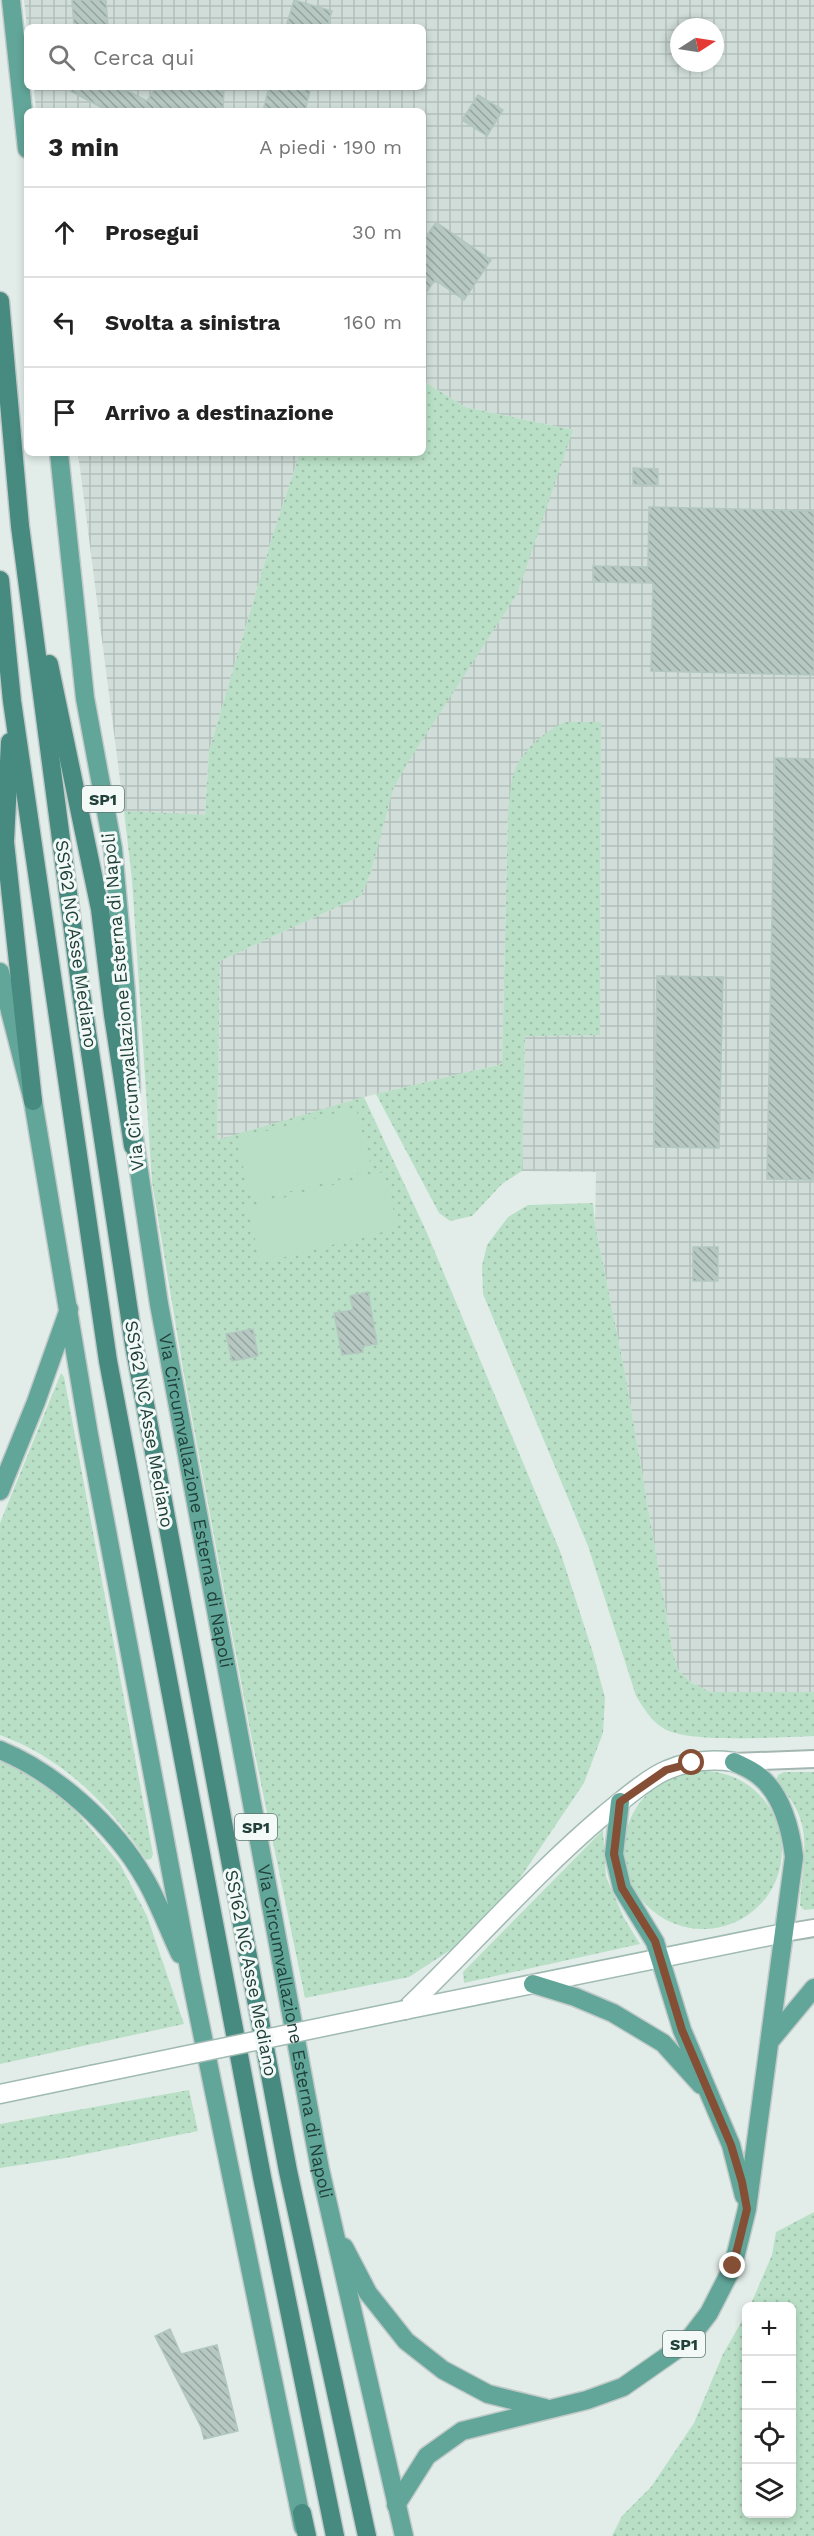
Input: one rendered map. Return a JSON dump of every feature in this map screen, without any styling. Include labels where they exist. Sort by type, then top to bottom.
[{"type":"highway","name":"SS162 NC Asse Mediano","points":[[0,301],[20,526],[81,992],[134,1346],[288,2171],[367,2536]]},
{"type":"highway","points":[[20,526],[100,909],[113,1015],[134,1146]]},
{"type":"highway","name":"SS162 NC Asse Mediano","points":[[0,580],[12,701],[108,1361],[262,2177],[335,2536]]},
{"type":"highway","points":[[12,701],[5,842],[33,1101]]},
{"type":"highway","points":[[302,2513],[306,2536]]},
{"type":"main road","points":[[11,0],[24,121]]},
{"type":"main road","name":"Via Circumvallazione Esterna di Napoli","points":[[59,456],[85,698],[112,849],[126,994],[134,1146],[166,1339],[320,2169],[404,2536]]},
{"type":"main road","points":[[0,972],[33,1101],[89,1436],[191,1978],[302,2513]]},
{"type":"main road","points":[[0,1491],[36,1402],[69,1307]]},
{"type":"main road","points":[[0,1750],[24,1760],[70,1791],[116,1840],[145,1878],[191,1978]]},
{"type":"main road","points":[[405,2010],[566,1848],[620,1802],[666,1770],[715,1759],[734,1762],[760,1777],[781,1805],[791,1830],[794,1857],[747,2209]]},
{"type":"main road","points":[[620,1802],[615,1830],[614,1854],[617,1872],[622,1888],[650,1930],[682,2030],[731,2145],[747,2209]]},
{"type":"main road","points":[[0,2094],[784,1934]]},
{"type":"main road","points":[[533,1984],[575,1997],[613,2013],[663,2043],[710,2095]]},
{"type":"main road","points":[[769,2042],[814,1988]]},
{"type":"main road","name":"SP1","points":[[396,2505],[427,2456],[462,2431],[587,2400],[623,2387],[686,2343],[709,2313],[733,2266],[747,2209]]},
{"type":"main road","points":[[333,2227],[368,2293],[406,2341],[443,2370],[488,2394],[549,2409]]},
{"type":"street","points":[[734,1762],[814,1759]]},
{"type":"street","points":[[784,1934],[814,1928]]},
{"type":"shaded area","points":[[24,0],[814,0],[814,1692],[710,1692],[692,1683],[678,1670],[673,1653],[624,1368],[595,1224],[596,1172],[522,1171],[525,1035],[600,1034],[601,722],[508,810],[502,1064],[364,1097],[217,1141],[220,961],[361,896],[371,872],[392,789],[573,430],[465,407],[426,383],[426,108],[36,108],[34,90],[426,90],[426,24],[27,24]]},
{"type":"shaded area","points":[[78,456],[299,456],[274,531],[209,751],[205,815],[135,847],[124,811]]},
{"type":"green space","points":[[426,383],[465,407],[573,430],[517,594],[408,762],[393,789],[371,872],[361,896],[220,961],[217,1140],[364,1097],[427,1233],[560,1551],[605,1698],[603,1733],[584,1783],[514,1887],[452,1949],[409,1977],[305,1998],[251,1735],[184,1375],[152,1182],[132,880],[124,811],[205,815],[209,751],[274,531],[299,456],[426,456]]},
{"type":"green space","points":[[565,722],[601,722],[600,1035],[525,1036],[522,1171],[502,1184],[472,1216],[450,1221],[439,1213],[376,1094],[502,1064],[508,810],[512,780],[516,767],[533,744]]},
{"type":"green space","points":[[356,1108],[372,1170],[252,1201],[236,1139]]},
{"type":"green space","points":[[384,1172],[398,1228],[261,1263],[247,1207]]},
{"type":"green space","points":[[593,1203],[673,1653],[678,1670],[692,1683],[710,1692],[814,1692],[814,1736],[712,1738],[675,1733],[655,1722],[636,1696],[588,1546],[483,1294],[482,1266],[487,1245],[508,1217],[528,1205]]},
{"type":"green space","points":[[61,1373],[64,1377],[153,1854],[151,1859],[146,1860],[117,1820],[83,1786],[44,1756],[0,1735],[0,1523]]},
{"type":"green space","points":[[0,1761],[23,1770],[66,1799],[120,1864],[147,1916],[184,2024],[0,2064]]},
{"type":"green space","points":[[703,1771],[718,1772],[733,1777],[747,1784],[759,1794],[769,1806],[776,1820],[781,1835],[781,1865],[776,1880],[769,1894],[759,1906],[747,1916],[733,1923],[718,1928],[703,1929],[688,1928],[673,1923],[659,1916],[647,1906],[637,1894],[630,1880],[625,1865],[624,1850],[625,1835],[630,1820],[637,1806],[647,1794],[659,1784],[673,1777],[688,1772]]},
{"type":"green space","points":[[784,1772],[814,1772],[814,1909],[804,1910],[800,1905],[804,1855],[803,1830],[793,1803],[776,1780],[778,1775]]},
{"type":"green space","points":[[603,1830],[606,1877],[624,1918],[640,1944],[464,1983],[463,1972]]},
{"type":"green space","points":[[189,2090],[198,2131],[66,2158],[0,2168],[0,2124]]},
{"type":"green space","points":[[814,2212],[814,2536],[612,2536],[622,2516],[651,2487],[694,2423],[723,2354],[742,2321],[742,2518],[796,2518],[796,2302],[752,2302],[772,2255],[776,2232]]},
{"type":"building","points":[[72,0],[106,0],[108,24],[74,24]]},
{"type":"building","points":[[294,0],[332,11],[328,24],[287,24]]},
{"type":"building","points":[[69,90],[126,90],[147,101],[154,90],[224,90],[223,108],[102,108]]},
{"type":"building","points":[[268,90],[310,90],[306,108],[264,108]]},
{"type":"building","points":[[478,95],[503,110],[487,136],[462,120]]},
{"type":"building","points":[[436,222],[491,260],[464,300],[435,280],[426,293],[426,237]]},
{"type":"building","points":[[633,468],[658,469],[658,485],[633,484]]},
{"type":"building","points":[[649,507],[814,511],[814,675],[651,671],[653,583],[593,582],[593,566],[648,567]]},
{"type":"building","points":[[775,758],[814,759],[814,1180],[767,1179]]},
{"type":"building","points":[[657,976],[723,977],[719,1148],[654,1147]]},
{"type":"building","points":[[693,1247],[718,1247],[718,1281],[693,1281]]},
{"type":"building","points":[[368,1292],[377,1344],[362,1346],[363,1352],[342,1355],[334,1313],[353,1310],[350,1296]]},
{"type":"building","points":[[253,1329],[258,1356],[232,1361],[226,1334]]},
{"type":"building","points":[[170,2329],[181,2354],[217,2345],[238,2431],[204,2439],[201,2427],[155,2336]]},
{"type":"route","points":[[692,1763],[666,1770],[620,1802],[614,1854],[622,1888],[655,1941],[682,2030],[731,2145],[742,2182],[747,2209],[733,2266]]}]
